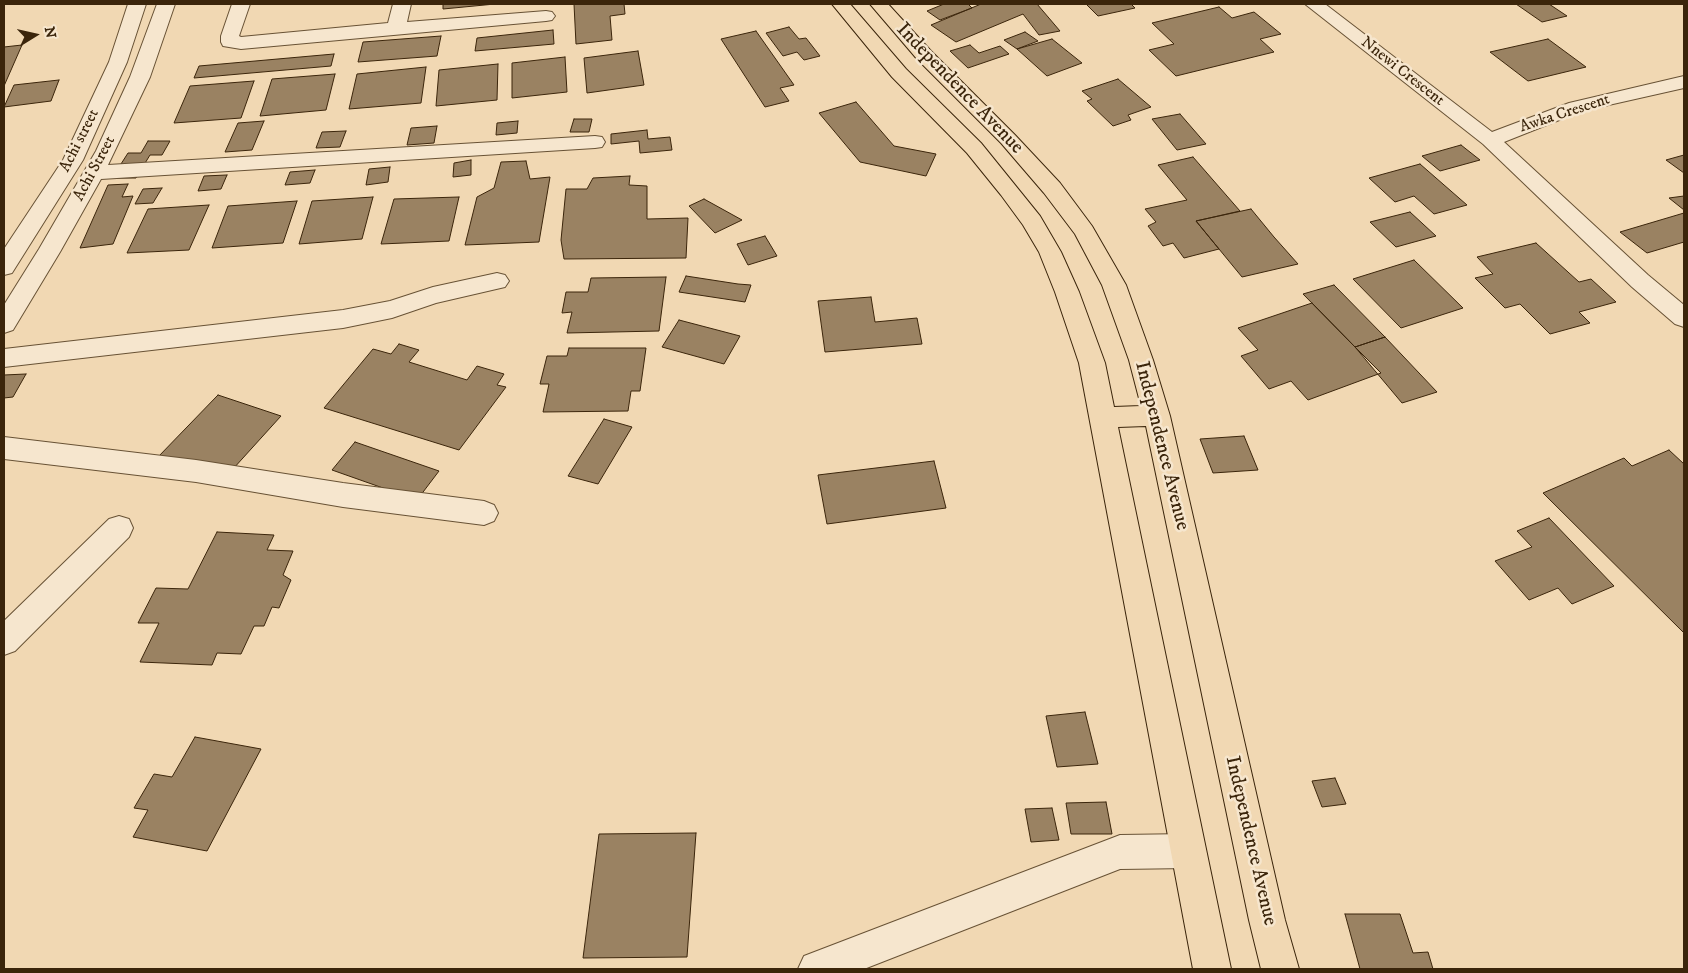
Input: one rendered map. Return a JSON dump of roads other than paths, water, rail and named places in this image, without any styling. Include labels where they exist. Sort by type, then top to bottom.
[{"type":"main road","points":[[844,8],[880,5]]},
{"type":"main road","name":"Independence Avenue","points":[[880,5],[924,55],[1008,139],[1052,188],[1079,224],[1090,288],[1092,363],[1212,969]]},
{"type":"main road","name":"Independence Avenue","points":[[844,8],[899,73],[974,148],[1032,221],[1050,252],[1090,288],[1141,360],[1157,416],[1263,901],[1280,969]]},
{"type":"main road","points":[[974,148],[1008,139]]},
{"type":"main road","points":[[1104,418],[1157,416]]},
{"type":"street","name":"Achi street","points":[[4,267],[73,160],[118,62],[137,4]]},
{"type":"street","name":"Achi Street","points":[[4,324],[106,151],[140,77],[166,4]]},
{"type":"street","points":[[241,4],[230,36],[230,42],[241,43],[546,16]]},
{"type":"street","points":[[396,28],[402,4]]},
{"type":"street","name":"Nnewi Crescent","points":[[1314,4],[1490,140]]},
{"type":"street","name":"Awka Crescent","points":[[1684,82],[1576,107],[1490,140],[1640,281],[1684,318]]},
{"type":"street","points":[[94,173],[595,142]]},
{"type":"street","points":[[4,234],[61,230]]},
{"type":"street","points":[[4,358],[343,318],[392,308],[433,295],[497,281]]},
{"type":"street","points":[[4,448],[196,471],[342,495],[484,513]]},
{"type":"street","points":[[4,641],[120,528]]},
{"type":"street","points":[[817,969],[1120,852],[1189,851]]}]
